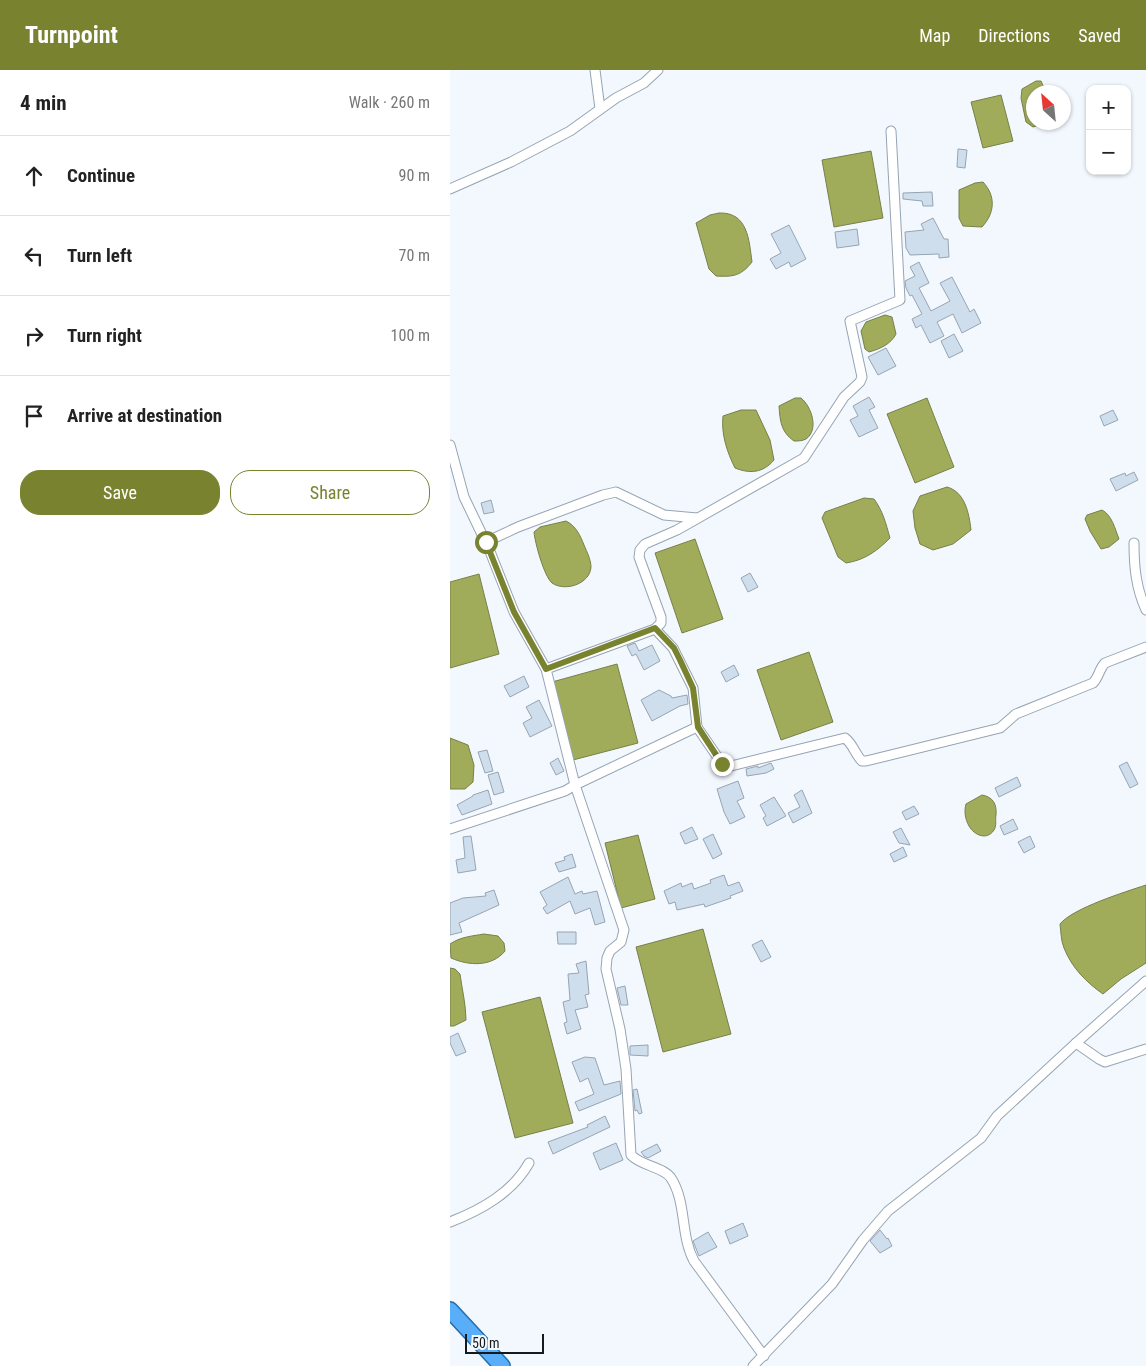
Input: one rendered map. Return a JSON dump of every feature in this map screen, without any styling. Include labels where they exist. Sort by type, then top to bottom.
[{"type":"highway","points":[[450,1310],[502,1366]]},
{"type":"street","points":[[595,70],[600,109]]},
{"type":"street","points":[[450,189],[570,131],[600,109],[644,83],[658,70]]},
{"type":"street","points":[[546,669],[655,628],[661,623],[661,617],[639,556],[640,550],[645,544],[697,518],[804,458],[844,397],[862,380],[850,321],[900,300],[891,131]]},
{"type":"street","points":[[450,445],[464,496],[486,542],[514,612],[546,669],[575,785],[624,930],[621,942],[610,951],[606,969],[620,1029],[626,1070],[631,1155],[636,1160],[671,1178],[680,1202],[688,1249],[691,1255],[764,1356]]},
{"type":"street","points":[[486,542],[518,527],[616,492],[664,515],[697,518]]},
{"type":"street","points":[[1134,543],[1134,568],[1139,595],[1146,610]]},
{"type":"street","points":[[655,628],[674,648],[693,688],[698,727],[722,764],[732,766],[845,738],[851,742],[858,757],[862,761],[866,761],[1000,728],[1016,714],[1092,683],[1098,678],[1100,668],[1105,663],[1146,647]]},
{"type":"street","points":[[450,829],[565,792],[575,785],[698,727]]},
{"type":"street","points":[[754,1366],[832,1284],[863,1240],[888,1211],[982,1138],[997,1116],[1076,1042],[1146,981]]},
{"type":"street","points":[[1076,1042],[1105,1062],[1146,1049]]},
{"type":"street","points":[[450,1222],[488,1204],[521,1176],[529,1163]]},
{"type":"shaded area","points":[[1036,81],[1041,81],[1043,85],[1029,85]]},
{"type":"shaded area","points":[[1026,87],[1026,122],[1021,98],[1022,89]]},
{"type":"shaded area","points":[[1001,95],[1013,141],[983,148],[971,102]]},
{"type":"shaded area","points":[[871,151],[883,218],[834,227],[822,160]]},
{"type":"shaded area","points":[[983,182],[992,199],[989,216],[982,227],[963,226],[959,218],[959,190],[975,183]]},
{"type":"shaded area","points":[[719,213],[729,214],[741,222],[750,245],[752,262],[740,273],[732,276],[716,276],[709,269],[696,223],[710,215]]},
{"type":"shaded area","points":[[885,315],[892,317],[896,334],[885,346],[869,352],[865,349],[861,331],[866,322]]},
{"type":"shaded area","points":[[795,398],[801,398],[805,402],[811,413],[813,424],[810,435],[800,441],[794,441],[786,434],[780,417],[779,406]]},
{"type":"shaded area","points":[[927,398],[954,467],[915,483],[887,414]]},
{"type":"shaded area","points":[[741,410],[756,410],[770,440],[774,460],[761,470],[751,472],[735,468],[727,449],[723,429],[723,416]]},
{"type":"shaded area","points":[[947,487],[958,493],[962,498],[969,517],[971,530],[953,544],[933,550],[920,544],[915,528],[913,511],[920,496]]},
{"type":"shaded area","points":[[864,498],[874,499],[880,508],[890,538],[870,554],[859,560],[846,563],[838,557],[822,518],[825,512]]},
{"type":"shaded area","points":[[1102,510],[1111,519],[1119,539],[1109,547],[1101,549],[1085,519],[1087,515]]},
{"type":"shaded area","points":[[566,521],[579,534],[589,556],[591,567],[590,573],[582,582],[563,587],[552,583],[546,574],[540,559],[534,532],[540,527]]},
{"type":"shaded area","points":[[695,539],[723,619],[682,633],[655,553]]},
{"type":"shaded area","points":[[479,574],[499,654],[450,668],[450,582]]},
{"type":"shaded area","points":[[809,652],[833,722],[781,740],[757,670]]},
{"type":"shaded area","points":[[617,664],[638,743],[573,760],[552,682]]},
{"type":"shaded area","points":[[450,738],[468,745],[474,765],[473,782],[465,789],[450,789]]},
{"type":"shaded area","points":[[982,795],[992,799],[996,811],[995,828],[991,833],[984,836],[977,834],[971,829],[965,812],[966,804]]},
{"type":"shaded area","points":[[638,835],[655,899],[621,908],[605,843]]},
{"type":"shaded area","points":[[1146,885],[1146,963],[1121,979],[1103,994],[1085,979],[1071,962],[1063,945],[1060,924],[1087,906]]},
{"type":"shaded area","points":[[703,929],[731,1034],[663,1052],[636,947]]},
{"type":"shaded area","points":[[484,934],[498,936],[504,943],[505,951],[500,956],[480,964],[465,963],[451,958],[450,944],[462,938]]},
{"type":"shaded area","points":[[450,968],[455,969],[460,974],[466,1014],[466,1020],[454,1026],[450,1026]]},
{"type":"shaded area","points":[[540,997],[573,1123],[515,1138],[482,1012]]},
{"type":"building","points":[[958,149],[967,150],[965,168],[957,167]]},
{"type":"building","points":[[932,192],[933,206],[923,206],[922,201],[903,199],[903,193]]},
{"type":"building","points":[[933,218],[944,239],[948,239],[949,257],[939,258],[939,254],[910,255],[906,248],[905,232],[924,230],[921,224]]},
{"type":"building","points":[[789,225],[806,259],[791,267],[789,262],[776,269],[770,259],[781,253],[771,234]]},
{"type":"building","points":[[857,229],[859,245],[837,248],[835,232]]},
{"type":"building","points":[[919,262],[929,283],[919,288],[931,311],[950,301],[940,283],[952,277],[970,312],[974,309],[981,323],[962,333],[953,314],[937,322],[944,336],[930,343],[921,325],[916,328],[912,319],[922,314],[912,295],[910,296],[905,281],[915,276],[910,267]]},
{"type":"building","points":[[954,334],[963,351],[949,358],[941,341]]},
{"type":"building","points":[[886,348],[896,366],[878,375],[868,357]]},
{"type":"building","points":[[869,397],[875,407],[869,410],[878,428],[859,437],[850,420],[858,416],[853,406]]},
{"type":"building","points":[[1113,410],[1118,420],[1104,426],[1100,416]]},
{"type":"building","points":[[1134,472],[1138,480],[1116,491],[1110,479],[1125,473],[1126,476]]},
{"type":"building","points":[[491,500],[494,512],[484,514],[481,503]]},
{"type":"building","points":[[750,573],[758,587],[748,592],[741,578]]},
{"type":"building","points":[[635,643],[639,651],[652,645],[660,661],[644,670],[636,654],[632,656],[627,646]]},
{"type":"building","points":[[734,665],[739,675],[726,682],[721,672]]},
{"type":"building","points":[[524,676],[529,687],[510,697],[504,686]]},
{"type":"building","points":[[659,690],[672,698],[687,695],[688,704],[680,706],[652,721],[641,700]]},
{"type":"building","points":[[539,700],[552,726],[530,737],[523,723],[532,718],[526,707]]},
{"type":"building","points":[[487,750],[493,771],[485,773],[478,752]]},
{"type":"building","points":[[558,758],[564,771],[556,775],[550,763]]},
{"type":"building","points":[[1127,762],[1138,784],[1130,788],[1119,766]]},
{"type":"building","points":[[771,763],[774,769],[766,773],[747,776],[746,769],[758,766],[758,768]]},
{"type":"building","points":[[498,772],[504,792],[494,795],[488,775]]},
{"type":"building","points":[[1017,777],[1021,786],[999,797],[995,788]]},
{"type":"building","points":[[738,781],[744,798],[737,801],[745,817],[730,824],[717,789]]},
{"type":"building","points":[[488,790],[492,804],[462,815],[457,805],[473,795]]},
{"type":"building","points":[[802,790],[812,813],[793,823],[788,813],[800,807],[794,795]]},
{"type":"building","points":[[774,797],[786,816],[767,826],[763,818],[766,816],[760,805]]},
{"type":"building","points":[[914,806],[919,814],[906,820],[902,812]]},
{"type":"building","points":[[1013,819],[1018,829],[1004,835],[1000,826]]},
{"type":"building","points":[[692,827],[698,839],[685,844],[680,833]]},
{"type":"building","points":[[901,828],[910,845],[899,843],[893,832]]},
{"type":"building","points":[[713,834],[722,854],[713,859],[703,839]]},
{"type":"building","points":[[471,836],[476,870],[458,873],[456,860],[465,858],[463,837]]},
{"type":"building","points":[[1030,836],[1035,847],[1024,853],[1018,842]]},
{"type":"building","points":[[903,847],[907,856],[894,862],[890,854]]},
{"type":"building","points":[[572,854],[576,867],[559,872],[555,863],[565,860],[564,857]]},
{"type":"building","points":[[724,875],[728,886],[739,882],[743,891],[730,896],[731,898],[705,907],[704,904],[677,910],[675,902],[669,904],[664,891],[681,883],[682,887],[692,883],[694,889],[711,883],[710,880]]},
{"type":"building","points":[[568,877],[575,894],[582,891],[583,894],[597,891],[605,922],[595,925],[590,908],[575,914],[570,901],[547,914],[543,908],[547,905],[540,892]]},
{"type":"building","points":[[494,890],[499,905],[459,923],[462,932],[450,935],[450,903],[463,898],[486,896],[485,893]]},
{"type":"building","points":[[557,932],[576,932],[576,944],[558,944]]},
{"type":"building","points":[[762,940],[771,957],[761,962],[752,945]]},
{"type":"building","points":[[586,961],[589,994],[585,995],[588,1007],[575,1010],[581,1029],[567,1034],[564,1023],[567,1022],[563,1002],[570,1000],[568,974],[579,973],[576,964]]},
{"type":"building","points":[[625,986],[628,1005],[621,1005],[617,988]]},
{"type":"building","points":[[458,1033],[466,1052],[456,1056],[450,1043],[450,1037]]},
{"type":"building","points":[[648,1045],[648,1056],[630,1055],[630,1046]]},
{"type":"building","points":[[585,1057],[595,1058],[604,1085],[620,1081],[621,1094],[579,1111],[575,1102],[594,1094],[588,1078],[580,1082],[572,1062]]},
{"type":"building","points":[[637,1089],[642,1113],[639,1114],[637,1110],[635,1111],[633,1090]]},
{"type":"building","points":[[605,1116],[610,1127],[553,1154],[548,1142],[588,1127],[587,1125]]},
{"type":"building","points":[[616,1143],[623,1160],[600,1170],[593,1153]]},
{"type":"building","points":[[657,1144],[661,1151],[648,1158],[641,1152]]},
{"type":"building","points":[[743,1223],[748,1236],[730,1244],[725,1231]]},
{"type":"building","points":[[880,1230],[888,1238],[892,1246],[880,1253],[870,1241]]},
{"type":"building","points":[[708,1232],[717,1247],[699,1256],[693,1241]]},
{"type":"route","points":[[486,542],[514,612],[546,669],[655,628],[674,648],[680,660],[693,688],[698,727],[722,764]]}]
